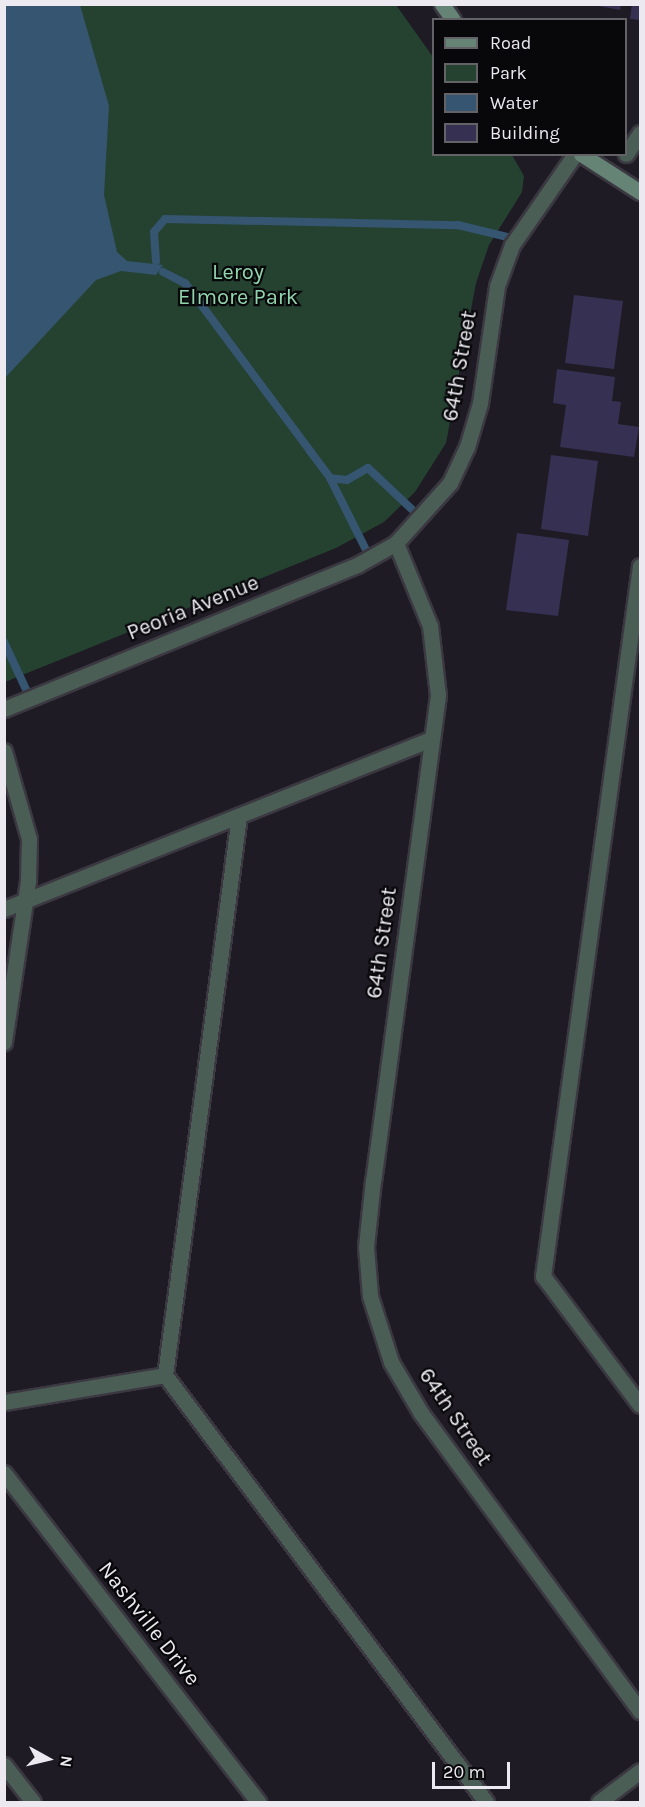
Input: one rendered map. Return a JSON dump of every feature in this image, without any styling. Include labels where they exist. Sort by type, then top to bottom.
[{"type":"main road","points":[[442,4],[452,18]]},
{"type":"main road","points":[[584,156],[640,192]]},
{"type":"street","points":[[627,151],[640,133]]},
{"type":"street","name":"64th Street","points":[[574,156],[512,245],[497,286],[480,403],[467,447],[450,483],[396,543],[430,626],[437,660],[432,739],[366,1247],[370,1296],[391,1362],[421,1413],[640,1711]]},
{"type":"street","points":[[612,174],[624,156]]},
{"type":"street","name":"Peoria Avenue","points":[[4,709],[357,566],[396,543]]},
{"type":"street","points":[[640,566],[543,1276],[640,1405]]},
{"type":"street","points":[[4,909],[432,739]]},
{"type":"street","points":[[4,751],[29,839],[25,901],[4,1042]]},
{"type":"street","points":[[239,816],[165,1375],[486,1803]]},
{"type":"street","points":[[4,1401],[165,1375]]},
{"type":"street","name":"Nashville Drive","points":[[4,1473],[258,1803]]},
{"type":"street","points":[[4,1764],[33,1803]]},
{"type":"street","points":[[599,1803],[640,1771]]},
{"type":"green space","name":"Leroy Elmore Park","points":[[5,5],[396,5],[432,56],[432,156],[513,156],[524,176],[522,192],[489,245],[476,283],[446,443],[415,492],[384,522],[336,548],[5,682]]},
{"type":"water","points":[[5,4],[80,5],[109,106],[104,195],[117,252],[127,261],[163,265],[156,275],[121,271],[96,280],[5,378]]},
{"type":"building","points":[[588,4],[621,4],[620,10]]},
{"type":"building","points":[[632,4],[640,4],[640,20],[630,19]]},
{"type":"building","points":[[574,295],[623,301],[614,369],[565,363]]},
{"type":"building","points":[[557,369],[615,377],[612,401],[621,402],[618,424],[639,427],[634,457],[560,447],[566,405],[553,403]]},
{"type":"building","points":[[551,455],[598,461],[588,536],[541,529]]},
{"type":"building","points":[[517,533],[569,540],[558,616],[506,610]]},
{"type":"waterway","points":[[156,261],[154,232],[165,219],[458,225],[516,239]]},
{"type":"waterway","points":[[163,272],[185,283],[330,478],[370,558]]},
{"type":"waterway","points":[[330,478],[347,480],[368,468],[420,517]]},
{"type":"waterway","points":[[4,642],[30,698]]}]
